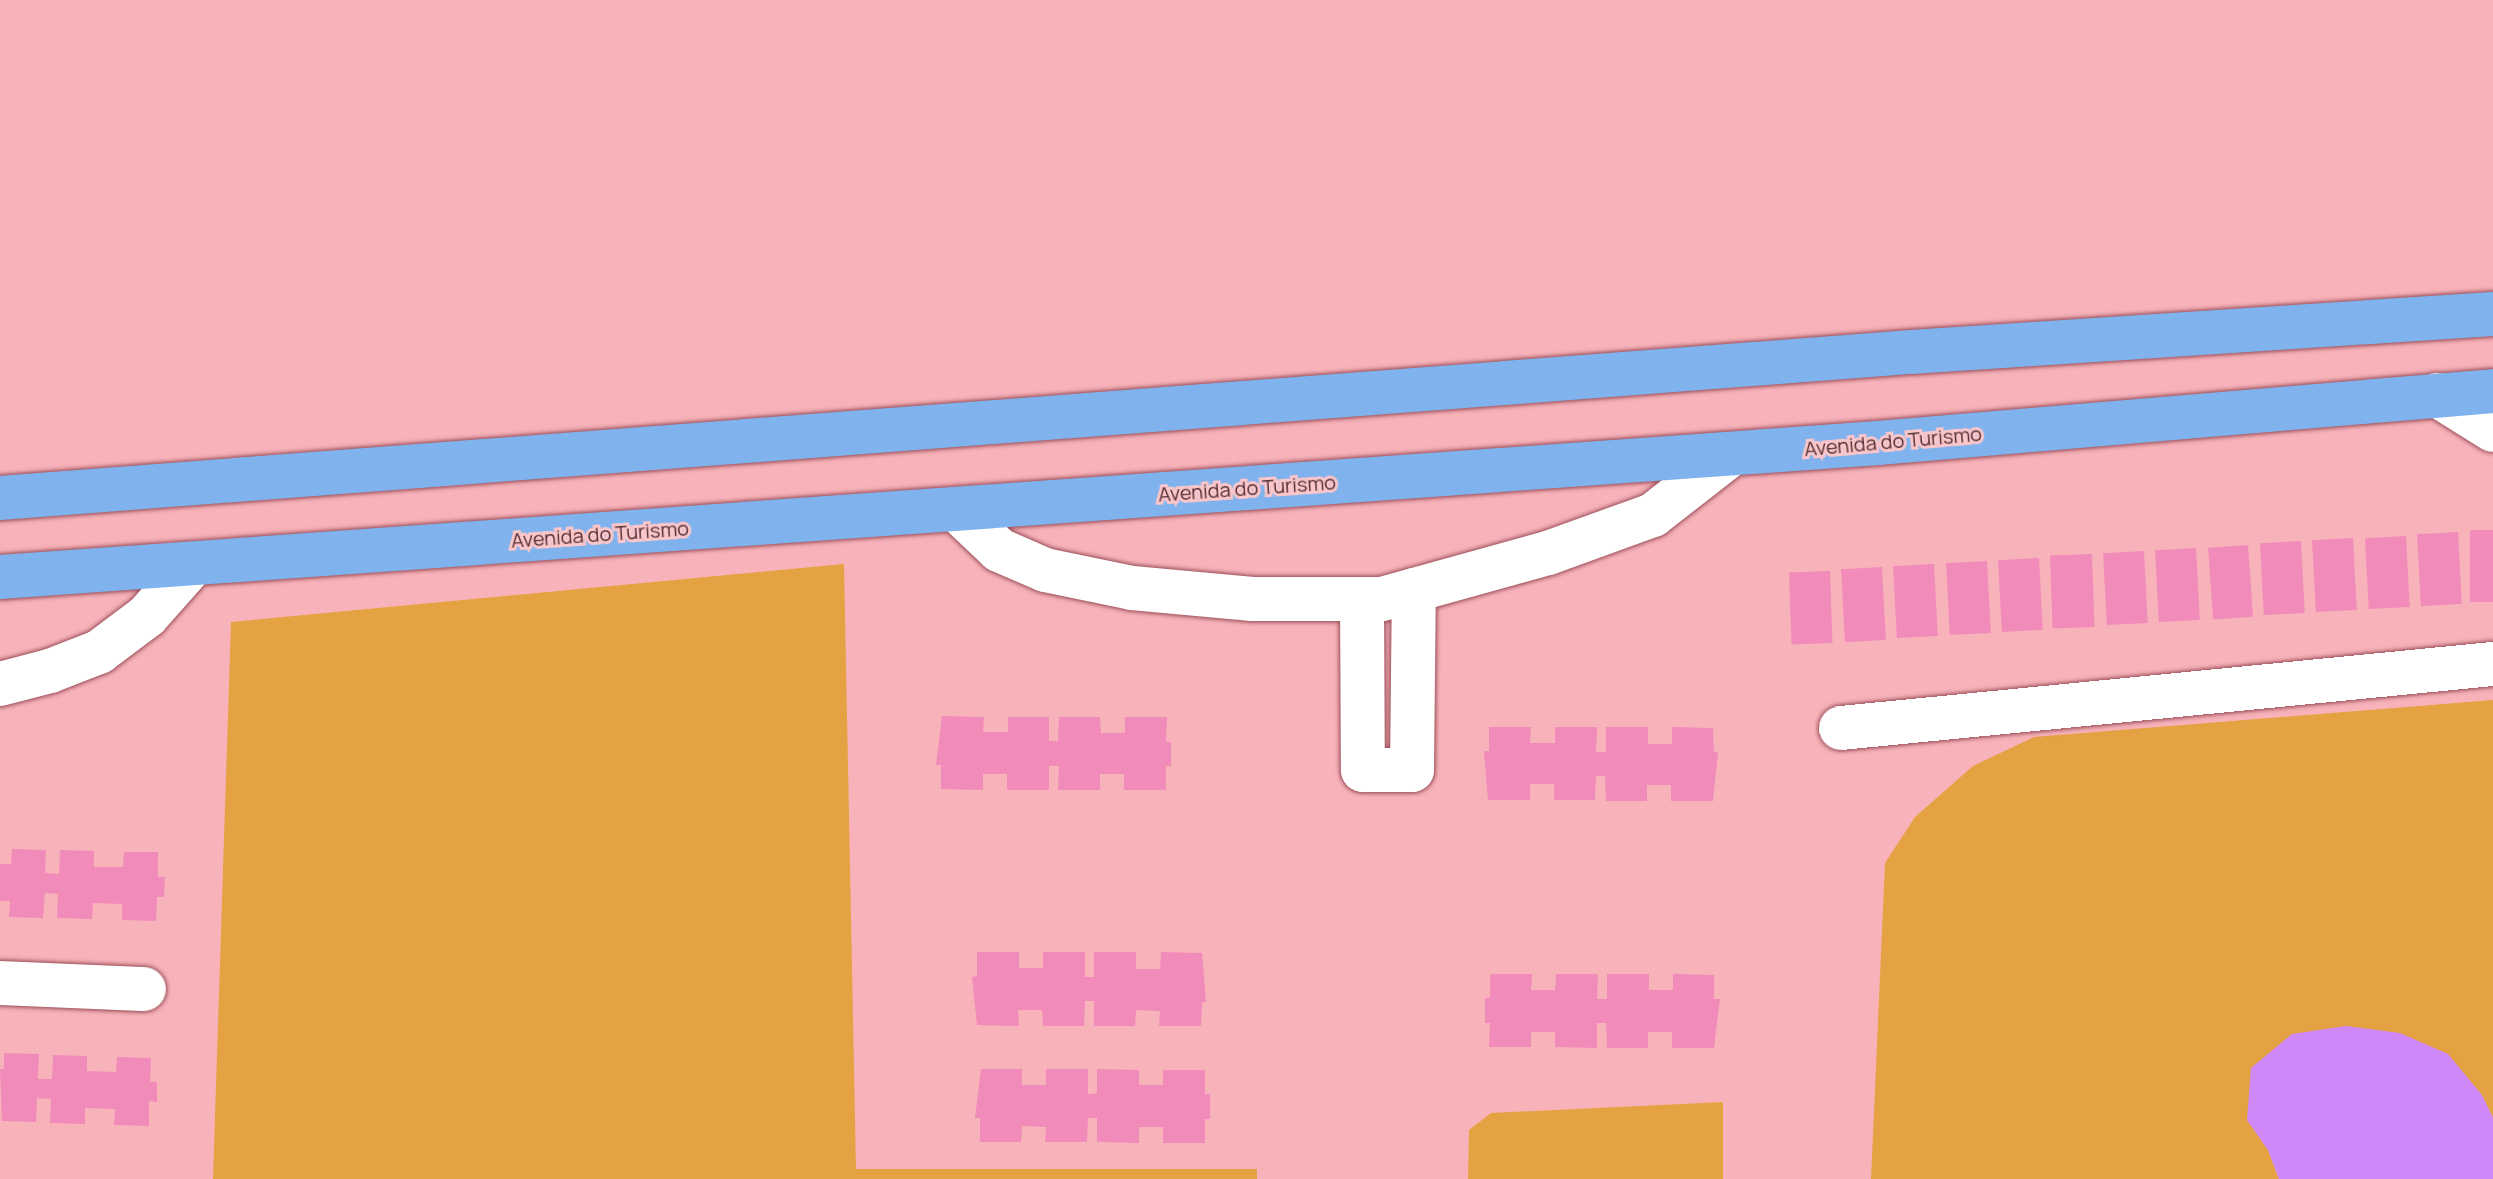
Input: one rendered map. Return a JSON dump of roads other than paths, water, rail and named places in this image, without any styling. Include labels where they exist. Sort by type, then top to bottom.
[{"type":"highway","points":[[0,498],[1911,352],[2493,314]]},
{"type":"highway","name":"Avenida do Turismo","points":[[0,577],[1731,454],[2493,391]]},
{"type":"street","points":[[2437,395],[2493,430]]},
{"type":"street","points":[[956,509],[999,550],[1045,570],[1132,588],[1252,599],[1382,599],[1548,553],[1653,515],[1731,454]]},
{"type":"street","points":[[0,684],[50,671],[99,652],[147,616],[193,564]]},
{"type":"street","points":[[1362,599],[1363,770],[1412,770],[1414,590]]},
{"type":"street","points":[[1841,728],[2493,664]]},
{"type":"street","points":[[0,983],[144,989]]}]
